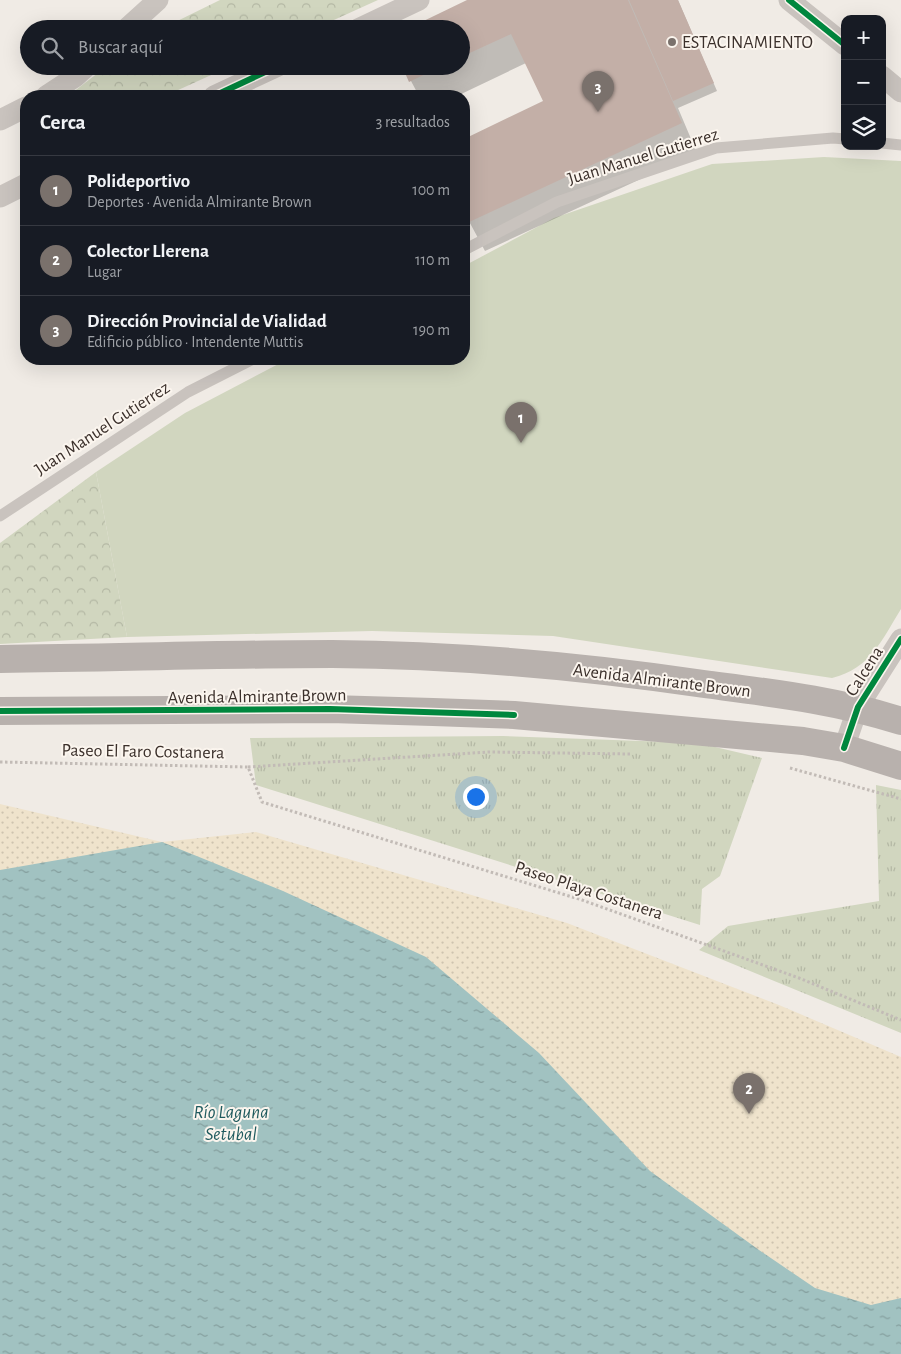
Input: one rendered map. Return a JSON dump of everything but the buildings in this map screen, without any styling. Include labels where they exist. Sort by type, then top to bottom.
[{"type":"main road","name":"Avenida Almirante Brown","points":[[0,659],[334,654],[500,661],[645,675],[858,707],[901,721]]},
{"type":"main road","name":"Avenida Almirante Brown","points":[[0,711],[330,709],[514,716],[803,741],[844,748],[901,766]]},
{"type":"street","points":[[136,20],[158,0]]},
{"type":"street","points":[[377,20],[419,0]]},
{"type":"street","points":[[789,0],[841,42]]},
{"type":"street","points":[[55,90],[77,75]]},
{"type":"street","points":[[227,90],[259,75]]},
{"type":"street","points":[[886,79],[901,92]]},
{"type":"street","points":[[0,120],[20,110]]},
{"type":"street","points":[[0,197],[20,187]]},
{"type":"street","name":"Calcena","points":[[844,748],[858,707],[901,639]]},
{"type":"lane","name":"Juan Manuel Gutierrez","points":[[470,247],[557,202],[716,148],[841,139]]},
{"type":"lane","points":[[886,143],[901,145]]},
{"type":"lane","name":"Juan Manuel Gutierrez","points":[[0,516],[188,392],[241,365]]},
{"type":"path","points":[[248,767],[489,752],[636,754]]},
{"type":"path","points":[[783,767],[856,785],[901,799]]},
{"type":"green space","points":[[220,0],[378,0],[334,20],[179,20]]},
{"type":"green space","points":[[95,75],[211,75],[178,90],[76,90]]},
{"type":"green space","points":[[824,157],[901,161],[901,609],[881,642],[866,660],[856,668],[832,678],[553,636],[372,631],[127,637],[96,472],[185,413],[277,365],[470,365],[470,263],[554,218],[712,164]]},
{"type":"green space","points":[[96,472],[127,637],[0,644],[0,543]]},
{"type":"green space","points":[[503,736],[698,743],[762,758],[720,876],[702,889],[700,925],[256,785],[250,738]]},
{"type":"green space","points":[[876,785],[901,790],[901,1033],[699,950],[728,926],[879,901]]},
{"type":"sand","points":[[0,804],[162,842],[256,832],[567,923],[779,1005],[901,1057],[901,1354],[0,1084]]},
{"type":"water","name":"Río Laguna Setubal","points":[[162,842],[283,891],[426,957],[539,1053],[650,1171],[759,1250],[815,1288],[871,1305],[901,1298],[901,1354],[0,1354],[0,870]]},
{"type":"cycle path","points":[[789,0],[841,42]]},
{"type":"cycle path","points":[[227,90],[259,75]]},
{"type":"cycle path","points":[[844,748],[858,707],[901,639]]},
{"type":"cycle path","points":[[0,711],[330,709],[514,715]]},
{"type":"place","name":"ESTACINAMIENTO","points":[[672,42]]},
{"type":"place","name":"Dirección Provincial de Vialidad","points":[[598,112]]},
{"type":"place","name":"Polideportivo","points":[[521,443]]},
{"type":"place","name":"Colector Llerena","points":[[749,1114]]}]
